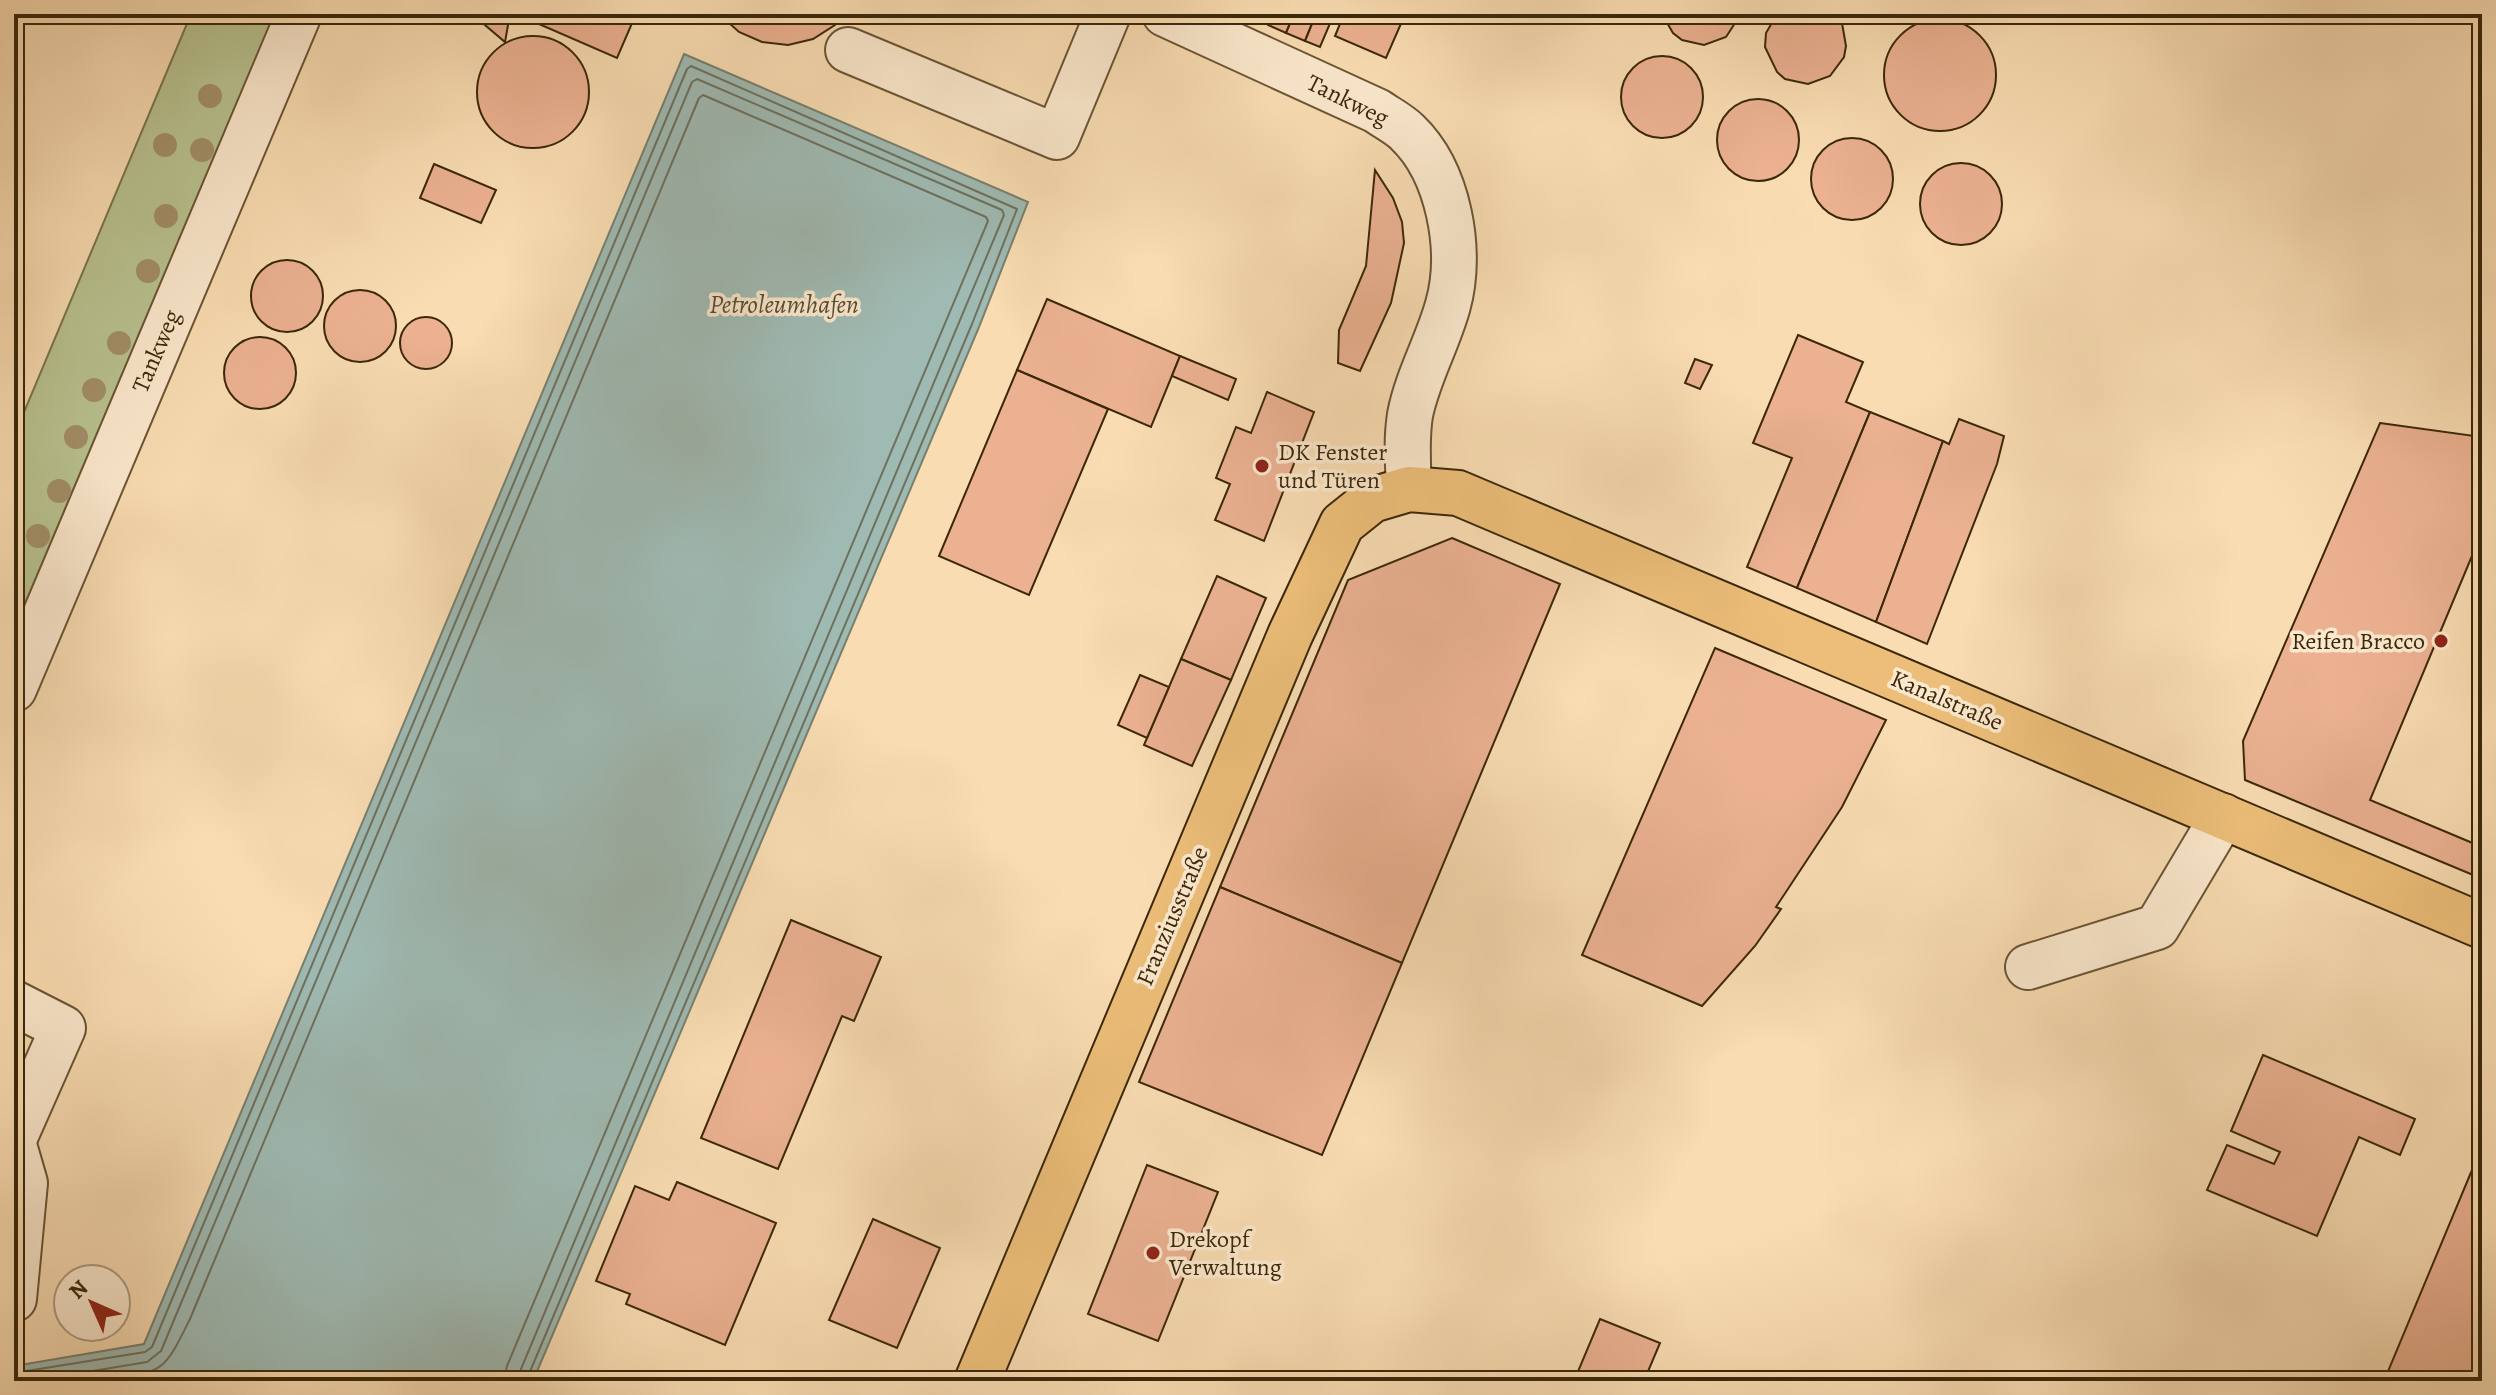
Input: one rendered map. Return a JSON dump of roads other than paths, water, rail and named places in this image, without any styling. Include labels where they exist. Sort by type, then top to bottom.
[{"type":"main road","name":"Kanalstraße","points":[[1409,489],[1458,493],[2482,926]]},
{"type":"main road","name":"Franziusstraße","points":[[977,1381],[1290,635],[1342,524],[1372,500],[1409,489]]},
{"type":"street","name":"Tankweg","points":[[14,689],[299,14]]},
{"type":"street","points":[[848,50],[1057,137],[1108,14]]},
{"type":"street","name":"Tankweg","points":[[1165,14],[1377,111],[1407,132],[1424,153],[1447,212],[1454,259],[1449,303],[1411,411],[1407,440],[1409,489]]},
{"type":"street","points":[[2028,967],[2157,927],[2223,816]]},
{"type":"street","points":[[14,1003],[63,1028],[14,1139]]},
{"type":"street","points":[[14,1145],[25,1183],[14,1299]]},
{"type":"water","name":"Petroleumhafen","points":[[684,54],[1028,202],[979,327],[533,1381],[14,1381],[14,1366],[144,1344]]},
{"type":"place","name":"DK Fenster und Türen","points":[[1262,466]]},
{"type":"place","name":"Reifen Bracco","points":[[2441,641]]},
{"type":"place","name":"Drekopf Verwaltung","points":[[1153,1253]]}]
